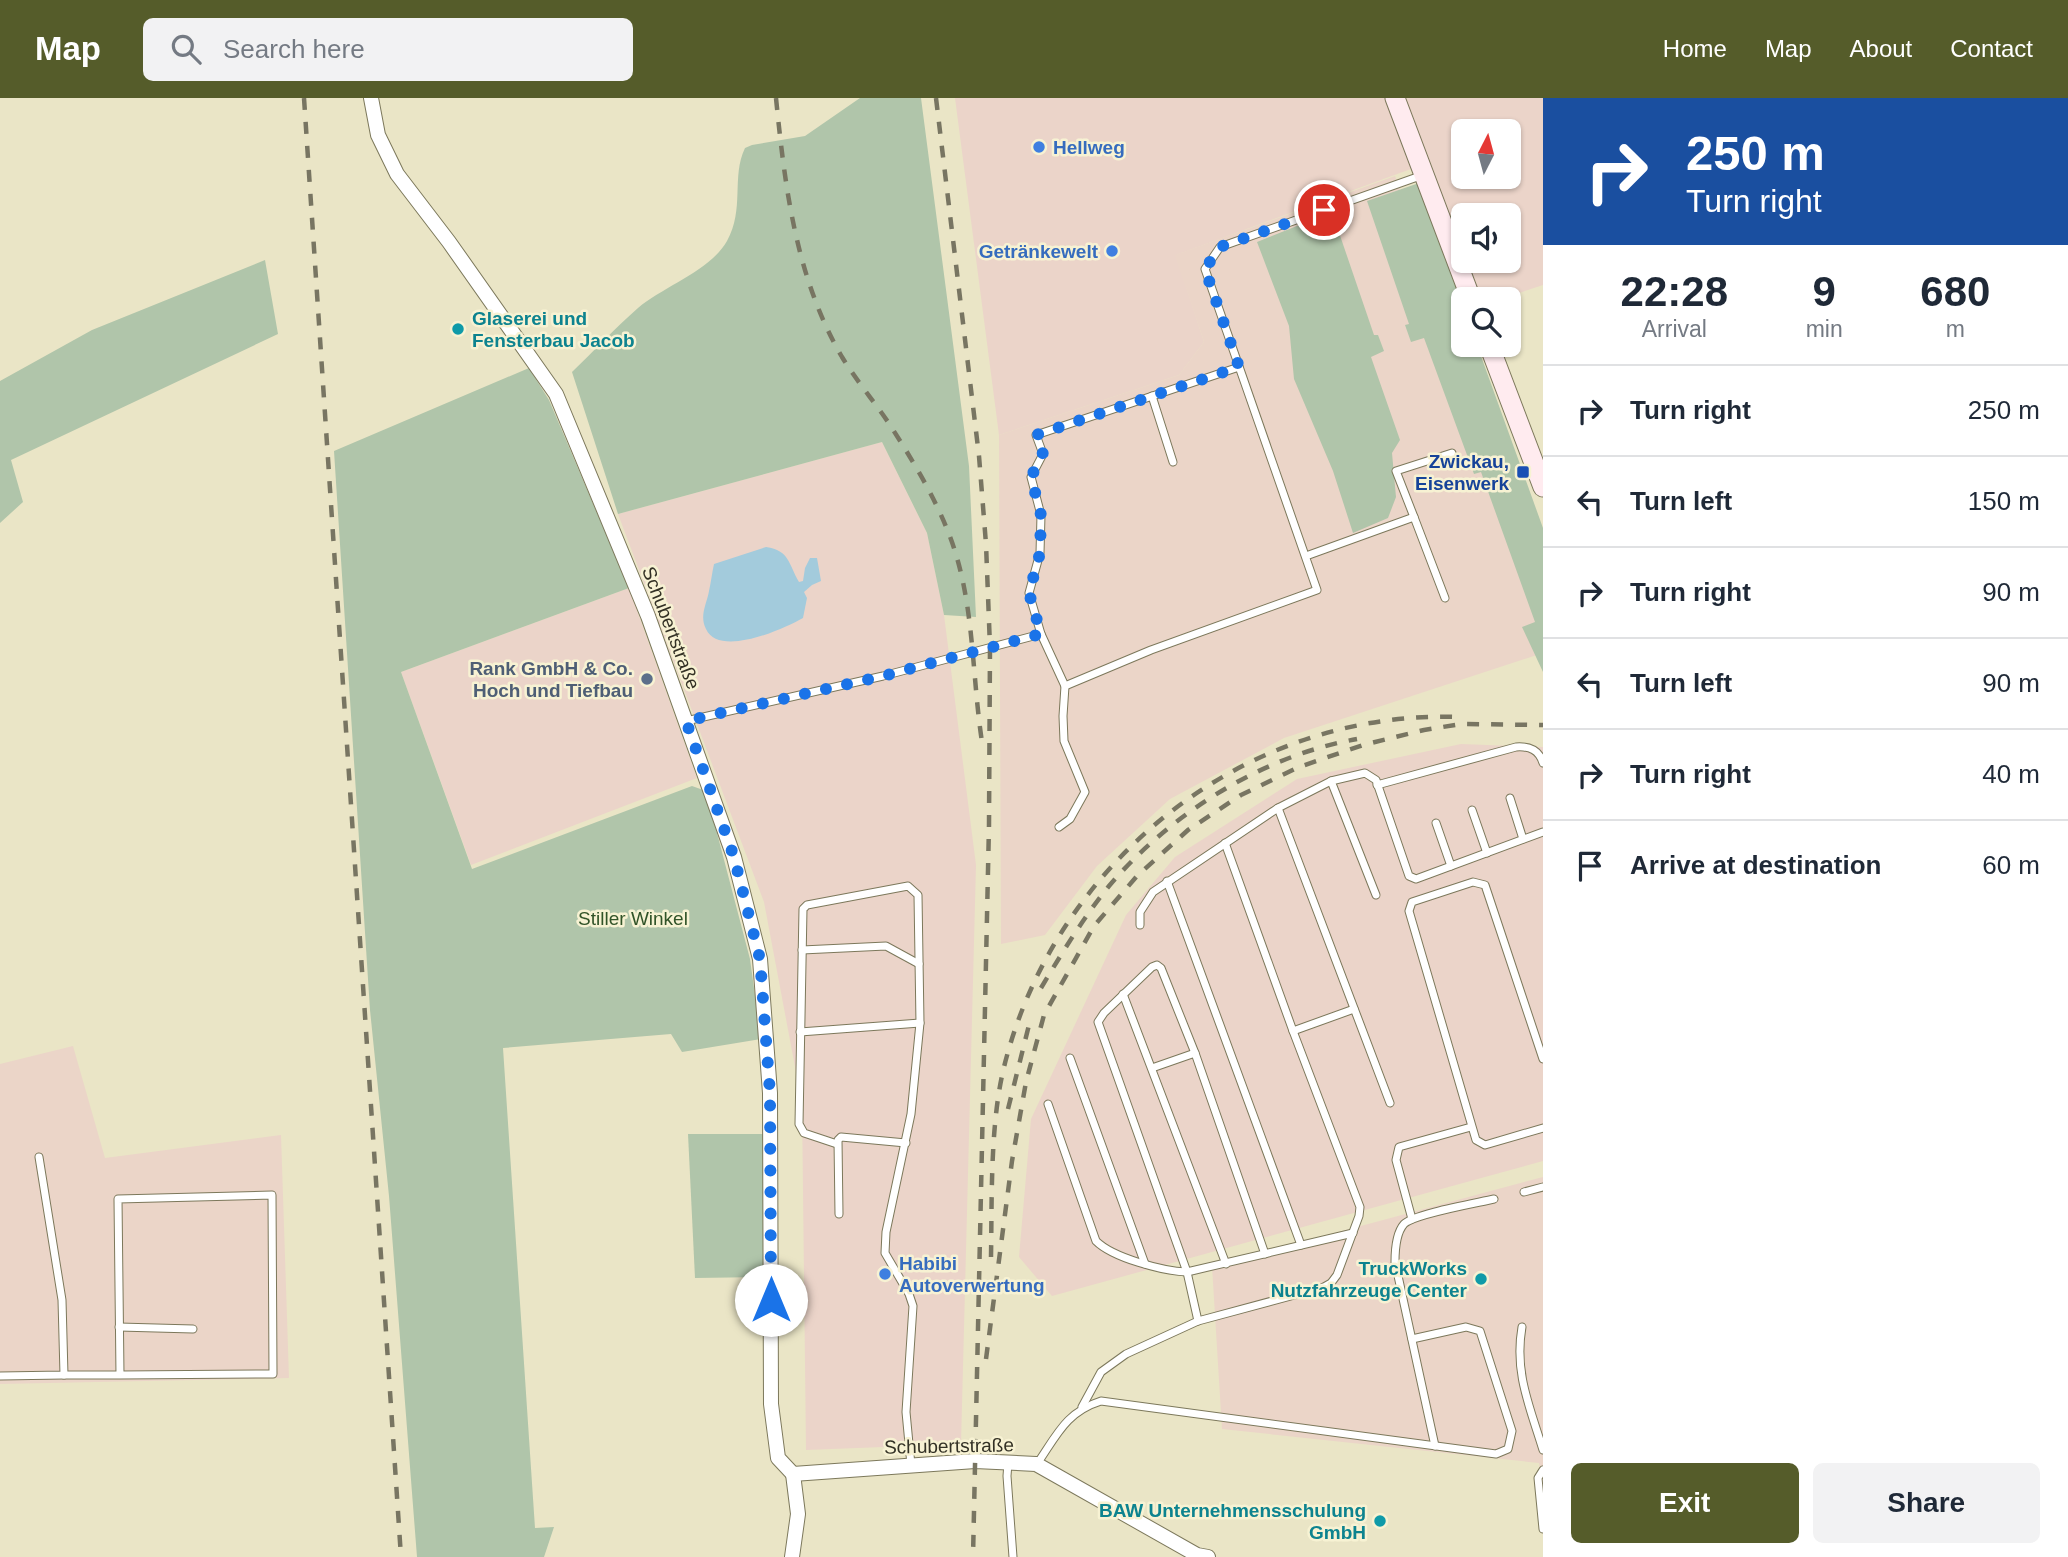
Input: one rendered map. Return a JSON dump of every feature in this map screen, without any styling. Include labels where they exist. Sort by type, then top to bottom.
[{"type":"street","name":"Schubertstraße","points":[[372,98],[378,135],[397,174],[556,394],[648,616],[734,857],[760,959],[770,1093],[771,1404],[778,1458],[793,1474],[798,1514],[792,1557]]},
{"type":"street","points":[[1395,98],[1466,287]]},
{"type":"street","points":[[1494,357],[1543,486]]},
{"type":"street","name":"Schubertstraße","points":[[793,1474],[975,1461],[1036,1464],[1196,1555],[1208,1557]]},
{"type":"lane","points":[[1065,685],[1317,590],[1205,269],[1220,247],[1424,175]]},
{"type":"lane","points":[[1059,827],[1070,819],[1085,792],[1064,741],[1065,685],[1041,634],[1029,593],[1040,553],[1041,515],[1031,477],[1043,454],[1036,435],[1239,367]]},
{"type":"lane","points":[[1152,396],[1174,462]]},
{"type":"lane","points":[[1445,598],[1396,471],[1452,453]]},
{"type":"lane","points":[[1306,556],[1414,517]]},
{"type":"lane","points":[[686,721],[883,676],[1041,634]]},
{"type":"lane","points":[[1377,785],[1516,747],[1534,749],[1539,753],[1543,764]]},
{"type":"lane","points":[[1140,925],[1140,912],[1144,902],[1167,881],[1278,808],[1331,781],[1365,773],[1372,776],[1377,785],[1409,876],[1416,879],[1543,832]]},
{"type":"lane","points":[[1331,781],[1376,895]]},
{"type":"lane","points":[[1510,798],[1523,839]]},
{"type":"lane","points":[[1278,808],[1390,1104]]},
{"type":"lane","points":[[1472,810],[1487,853]]},
{"type":"lane","points":[[1436,823],[1451,866]]},
{"type":"lane","points":[[1036,1464],[1064,1424],[1082,1407],[1101,1372],[1109,1366],[1126,1354],[1198,1321],[1324,1287],[1337,1275],[1353,1233],[1360,1207],[1225,843]]},
{"type":"lane","points":[[1167,881],[1301,1245]]},
{"type":"lane","points":[[1543,1059],[1485,885],[1473,882],[1412,902],[1409,911],[1476,1140],[1485,1145],[1543,1128]]},
{"type":"lane","points":[[837,1144],[804,1133],[800,1128],[803,915],[807,905],[908,886],[918,895],[919,1023],[906,1143],[886,1231],[886,1253],[913,1306],[906,1412],[911,1465]]},
{"type":"lane","points":[[802,950],[886,946],[919,964]]},
{"type":"lane","points":[[1198,1321],[1187,1272],[1098,1022],[1104,1013],[1157,965],[1161,968],[1195,1053],[1265,1254]]},
{"type":"lane","points":[[1124,994],[1226,1264]]},
{"type":"lane","points":[[1293,1031],[1354,1009]]},
{"type":"lane","points":[[800,1032],[919,1023]]},
{"type":"lane","points":[[1152,1068],[1195,1053]]},
{"type":"lane","points":[[1070,1058],[1145,1264]]},
{"type":"lane","points":[[1048,1104],[1096,1241],[1112,1252],[1145,1264],[1187,1272],[1353,1233]]},
{"type":"lane","points":[[1412,1219],[1396,1160],[1399,1147],[1471,1127]]},
{"type":"lane","points":[[839,1213],[837,1144],[841,1138],[906,1143]]},
{"type":"lane","points":[[39,1157],[62,1300],[64,1375]]},
{"type":"lane","points":[[1524,1192],[1543,1187]]},
{"type":"lane","points":[[0,1376],[120,1376],[273,1374],[272,1195],[118,1199],[120,1376]]},
{"type":"lane","points":[[1435,1446],[1395,1262],[1401,1229],[1412,1219],[1494,1199]]},
{"type":"lane","points":[[119,1327],[193,1329]]},
{"type":"lane","points":[[1082,1407],[1101,1401],[1496,1454],[1507,1449],[1512,1431],[1480,1331],[1466,1327],[1412,1339]]},
{"type":"lane","points":[[1522,1327],[1518,1348],[1520,1372],[1543,1450]]},
{"type":"lane","points":[[1008,1463],[1013,1557]]},
{"type":"lane","points":[[1543,1470],[1538,1478],[1543,1529]]},
{"type":"shaded area","points":[[955,98],[1543,98],[1543,285],[1521,292],[1521,287],[1456,287],[1411,169],[1176,255],[1204,342],[1179,375],[999,435]]},
{"type":"shaded area","points":[[1395,176],[1451,332],[1451,357],[1460,357],[1543,589],[1543,653],[1284,738],[1170,799],[1097,866],[1045,935],[1001,944],[999,435],[1179,375],[1204,342],[1175,255]]},
{"type":"shaded area","points":[[882,442],[927,533],[944,615],[976,865],[961,1444],[806,1450],[802,1104],[764,902],[618,514]]},
{"type":"shaded area","points":[[629,588],[697,778],[471,865],[401,672]]},
{"type":"shaded area","points":[[1461,744],[1543,747],[1543,1161],[1052,1296],[1019,1257],[1031,1119],[1126,915],[1175,857],[1297,779]]},
{"type":"shaded area","points":[[73,1046],[105,1158],[281,1135],[289,1378],[0,1384],[0,1064]]},
{"type":"shaded area","points":[[1543,1177],[1543,1491],[1539,1463],[1222,1429],[1212,1266]]},
{"type":"green space","points":[[860,98],[921,98],[969,466],[976,617],[944,615],[927,533],[882,442],[618,514],[572,372],[638,308],[698,270],[719,252],[727,241],[735,217],[739,170],[745,148],[805,136]]},
{"type":"green space","points":[[1419,183],[1457,287],[1451,287],[1451,357],[1481,357],[1543,528],[1543,672],[1522,627],[1535,622],[1481,472],[1474,474],[1424,338],[1411,342],[1405,325],[1409,324],[1367,201]]},
{"type":"green space","points":[[1332,212],[1374,335],[1378,335],[1384,351],[1371,357],[1400,440],[1392,453],[1396,497],[1388,518],[1353,533],[1333,471],[1294,379],[1289,326],[1257,242]]},
{"type":"green space","points":[[265,260],[278,334],[11,460],[23,502],[0,523],[0,381],[92,330]]},
{"type":"green space","name":"Stiller Winkel","points":[[529,368],[549,400],[629,588],[401,672],[472,869],[692,786],[706,791],[750,959],[761,1039],[682,1052],[671,1034],[503,1048],[535,1528],[554,1527],[544,1557],[417,1557],[389,1196],[370,1010],[334,451]]},
{"type":"green space","points":[[688,1134],[766,1134],[767,1277],[695,1278]]},
{"type":"water","points":[[766,547],[784,555],[799,582],[803,581],[810,558],[817,558],[821,581],[804,592],[807,598],[803,618],[752,638],[724,641],[713,637],[706,629],[703,619],[714,564]]},
{"type":"railway","points":[[304,98],[401,1557]]},
{"type":"railway","points":[[776,98],[795,232],[803,264],[826,327],[842,357],[888,422],[920,474],[941,515],[956,555],[971,634],[982,742]]},
{"type":"railway","points":[[936,98],[979,456],[990,647],[989,825],[973,1557]]},
{"type":"railway","points":[[991,1257],[994,1137],[1004,1067],[1029,992],[1067,924],[1114,864],[1171,812],[1235,770],[1306,739],[1381,721],[1460,717]]},
{"type":"railway","points":[[986,1359],[1012,1161],[1026,1082],[1044,1015],[1094,926],[1137,876],[1188,830],[1241,795],[1299,767],[1363,745],[1424,730],[1461,724],[1543,725]]},
{"type":"railway","points":[[1041,988],[1073,936],[1109,886],[1134,859],[1190,812],[1253,774],[1287,759],[1357,739]]},
{"type":"railway","points":[[1008,1109],[1030,1021]]},
{"type":"place","name":"Hellweg","points":[[1039,147]]},
{"type":"place","name":"Getränkewelt","points":[[1112,251]]},
{"type":"place","name":"Glaserei und Fensterbau Jacob","points":[[458,329]]},
{"type":"place","name":"Zwickau, Eisenwerk","points":[[1523,472]]},
{"type":"place","name":"Rank GmbH & Co. Hoch und Tiefbau","points":[[647,679]]},
{"type":"place","name":"Habibi Autoverwertung","points":[[885,1274]]},
{"type":"place","name":"TruckWorks Nutzfahrzeuge Center","points":[[1481,1279]]},
{"type":"place","name":"BAW Unternehmensschulung GmbH","points":[[1380,1521]]},
{"type":"route","points":[[771,1300],[770,1093],[760,959],[734,857],[686,721],[883,676],[1041,634],[1029,593],[1040,553],[1041,515],[1031,477],[1043,454],[1036,435],[1239,367],[1205,269],[1220,247],[1324,210]]}]
